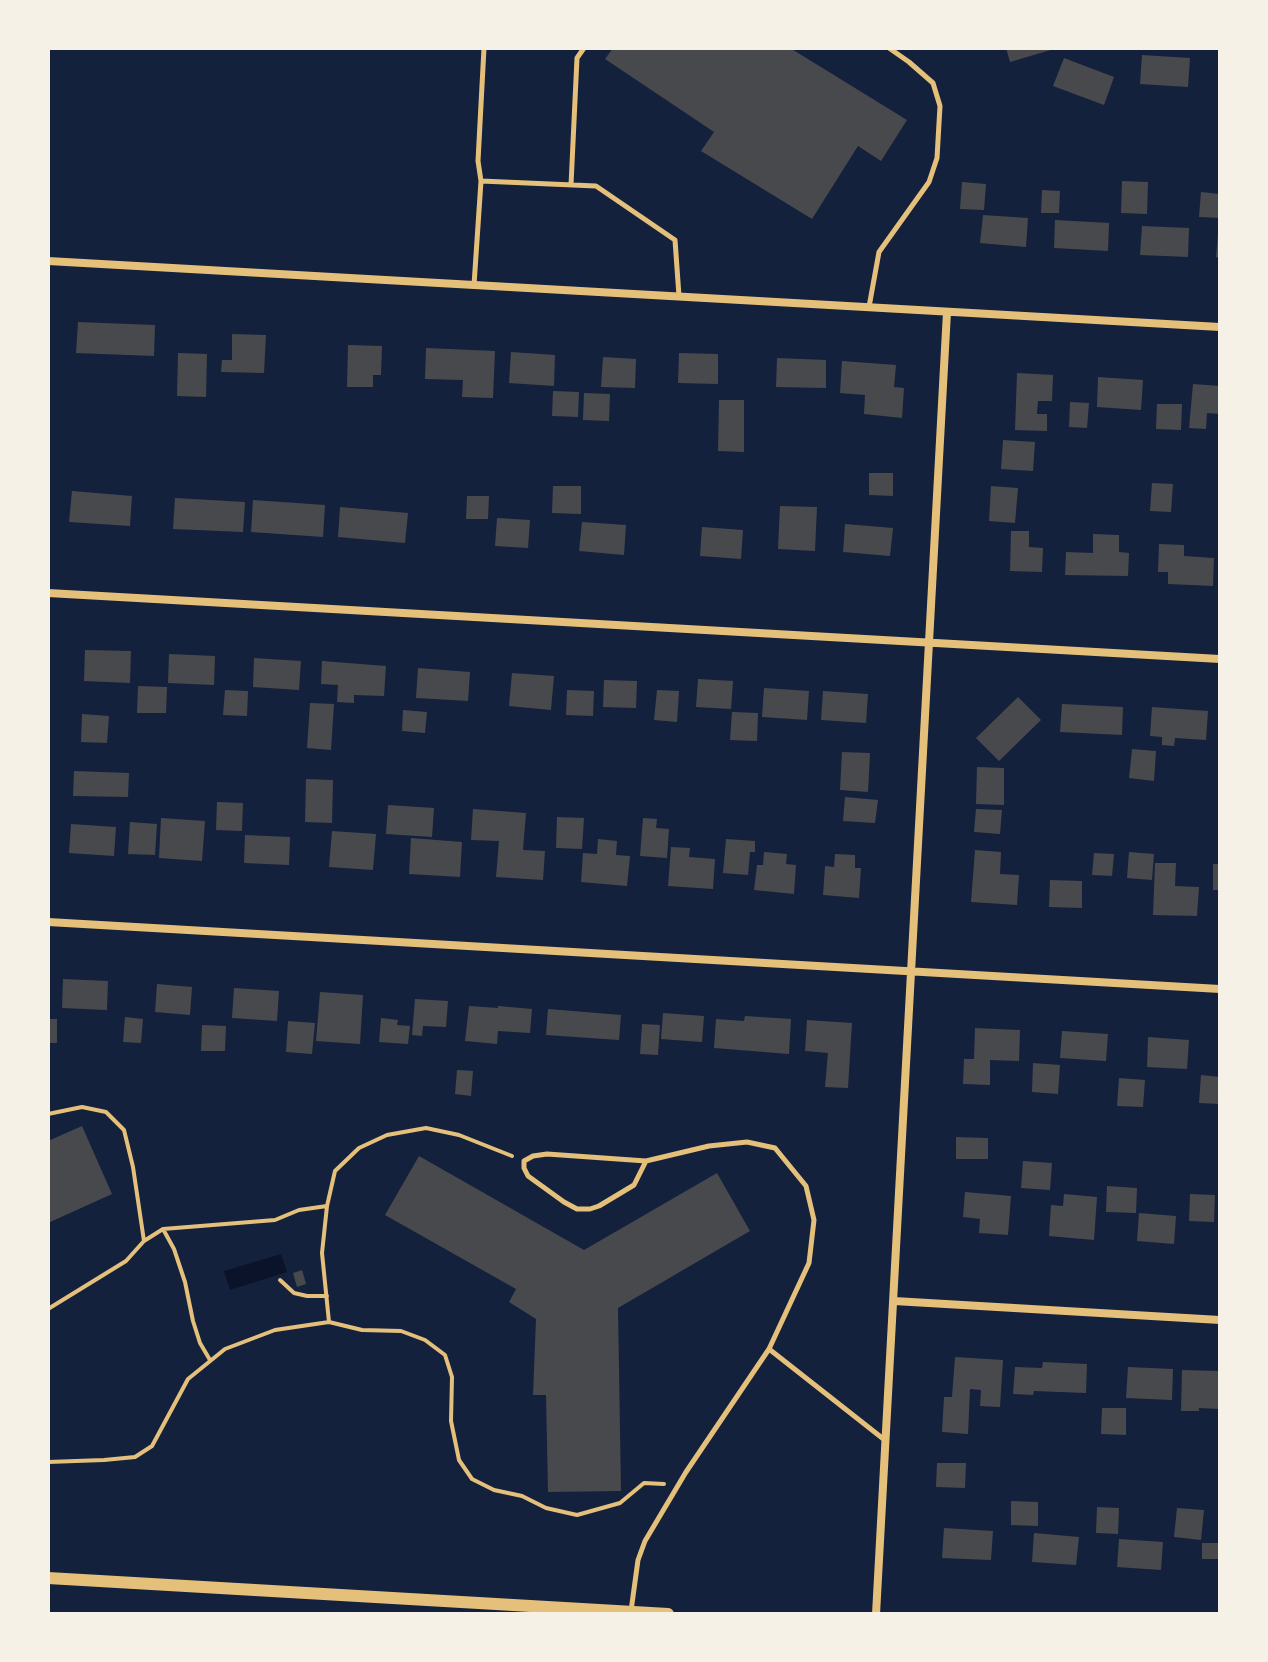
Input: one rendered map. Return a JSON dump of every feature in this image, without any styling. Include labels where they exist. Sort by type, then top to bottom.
[{"type":"main road","points":[[48,1578],[668,1614]]},
{"type":"street","points":[[48,261],[1220,327]]},
{"type":"street","points":[[876,1614],[947,312]]},
{"type":"street","points":[[48,593],[1220,659]]},
{"type":"street","points":[[48,922],[1220,989]]},
{"type":"street","points":[[894,1301],[1220,1320]]},
{"type":"lane","points":[[474,285],[481,181],[478,161],[484,48]]},
{"type":"lane","points":[[571,185],[577,58],[584,48]]},
{"type":"lane","points":[[868,308],[879,252],[929,182],[937,158],[940,106],[933,83],[889,48]]},
{"type":"lane","points":[[481,181],[596,186],[675,240],[679,297]]},
{"type":"lane","points":[[631,1612],[638,1560],[645,1541],[769,1349],[809,1263],[814,1220],[806,1186],[775,1148],[747,1142],[709,1146],[646,1161],[547,1154],[524,1161],[524,1168],[528,1176],[564,1202],[577,1209],[590,1209],[634,1185],[646,1161]]},
{"type":"lane","points":[[769,1349],[886,1441]]},
{"type":"path","points":[[48,1114],[82,1107],[106,1112],[124,1130],[144,1241]]},
{"type":"path","points":[[329,1322],[322,1253],[327,1206],[335,1171],[359,1148],[387,1135],[426,1128],[459,1135],[524,1161]]},
{"type":"path","points":[[48,1309],[126,1261],[144,1241],[163,1229],[275,1220],[299,1210],[327,1206]]},
{"type":"path","points":[[163,1229],[174,1249],[185,1282],[200,1343],[210,1360]]},
{"type":"path","points":[[280,1280],[294,1293],[327,1296]]},
{"type":"path","points":[[48,1462],[135,1457],[152,1446],[188,1379],[225,1349],[275,1330],[329,1322],[362,1330],[401,1331],[425,1340],[445,1355],[452,1377],[451,1421],[459,1460],[472,1479],[494,1490],[577,1515],[620,1503],[644,1483],[679,1485]]},
{"type":"water","points":[[281,1254],[287,1272],[230,1290],[224,1271]]},
{"type":"building","points":[[613,48],[790,48],[907,120],[881,161],[858,146],[812,219],[701,151],[714,132],[605,59]]},
{"type":"building","points":[[1006,48],[1054,48],[1054,49],[1010,62]]},
{"type":"building","points":[[1142,55],[1190,58],[1188,87],[1140,84]]},
{"type":"building","points":[[1064,58],[1114,77],[1104,105],[1053,86]]},
{"type":"building","points":[[1122,181],[1148,182],[1147,214],[1121,213]]},
{"type":"building","points":[[962,182],[986,184],[984,210],[960,209]]},
{"type":"building","points":[[1042,190],[1060,191],[1059,213],[1041,213]]},
{"type":"building","points":[[1201,192],[1220,194],[1220,218],[1199,217]]},
{"type":"building","points":[[983,215],[1028,218],[1026,247],[980,243]]},
{"type":"building","points":[[1055,220],[1109,223],[1108,251],[1054,248]]},
{"type":"building","points":[[1142,226],[1189,228],[1188,257],[1140,255]]},
{"type":"building","points":[[1220,235],[1220,258],[1216,257]]},
{"type":"building","points":[[78,322],[155,325],[154,356],[76,353]]},
{"type":"building","points":[[232,334],[266,335],[264,373],[221,372],[222,360],[232,360]]},
{"type":"building","points":[[348,345],[382,346],[381,375],[373,375],[373,387],[347,387]]},
{"type":"building","points":[[426,348],[495,351],[493,398],[462,397],[463,380],[425,379]]},
{"type":"building","points":[[511,352],[555,355],[554,386],[509,383]]},
{"type":"building","points":[[178,353],[207,354],[206,397],[177,396]]},
{"type":"building","points":[[679,353],[718,354],[718,384],[678,383]]},
{"type":"building","points":[[603,357],[636,359],[635,388],[601,387]]},
{"type":"building","points":[[777,358],[826,360],[826,388],[776,387]]},
{"type":"building","points":[[842,361],[896,365],[894,387],[904,388],[902,418],[864,414],[865,395],[840,393]]},
{"type":"building","points":[[1017,373],[1053,375],[1052,401],[1038,401],[1037,414],[1047,414],[1047,431],[1015,430]]},
{"type":"building","points":[[1098,377],[1143,380],[1141,410],[1097,407]]},
{"type":"building","points":[[1193,384],[1220,386],[1220,414],[1207,413],[1206,429],[1189,428]]},
{"type":"building","points":[[553,391],[579,392],[578,417],[552,416]]},
{"type":"building","points":[[584,393],[610,394],[609,421],[583,420]]},
{"type":"building","points":[[719,400],[744,400],[744,452],[718,451]]},
{"type":"building","points":[[1070,402],[1089,403],[1087,428],[1069,427]]},
{"type":"building","points":[[1157,404],[1182,404],[1181,430],[1156,429]]},
{"type":"building","points":[[1003,440],[1035,442],[1033,471],[1001,469]]},
{"type":"building","points":[[869,473],[893,473],[893,496],[869,495]]},
{"type":"building","points":[[1152,483],[1173,484],[1171,512],[1150,511]]},
{"type":"building","points":[[553,486],[581,486],[581,514],[552,513]]},
{"type":"building","points":[[991,486],[1018,488],[1015,523],[989,521]]},
{"type":"building","points":[[72,491],[132,496],[130,526],[69,522]]},
{"type":"building","points":[[467,496],[489,496],[488,519],[466,519]]},
{"type":"building","points":[[175,498],[245,502],[243,532],[173,529]]},
{"type":"building","points":[[253,500],[325,505],[323,537],[251,532]]},
{"type":"building","points":[[780,506],[817,507],[815,551],[778,549]]},
{"type":"building","points":[[340,507],[408,513],[405,543],[338,537]]},
{"type":"building","points":[[497,518],[530,520],[528,548],[495,546]]},
{"type":"building","points":[[582,522],[626,525],[624,555],[579,551]]},
{"type":"building","points":[[845,524],[893,528],[890,556],[843,552]]},
{"type":"building","points":[[702,527],[743,530],[741,559],[700,556]]},
{"type":"building","points":[[1011,531],[1029,531],[1029,547],[1043,548],[1042,572],[1010,571]]},
{"type":"building","points":[[1093,534],[1119,535],[1119,552],[1129,553],[1128,576],[1065,575],[1066,552],[1093,553]]},
{"type":"building","points":[[1159,544],[1184,545],[1184,556],[1214,558],[1213,586],[1168,584],[1168,572],[1158,572]]},
{"type":"building","points":[[85,650],[131,651],[130,683],[84,681]]},
{"type":"building","points":[[169,654],[215,656],[214,685],[168,683]]},
{"type":"building","points":[[254,658],[301,661],[299,690],[253,687]]},
{"type":"building","points":[[322,661],[386,666],[384,696],[354,695],[354,703],[337,702],[338,685],[321,684]]},
{"type":"building","points":[[418,668],[470,672],[468,701],[416,698]]},
{"type":"building","points":[[512,673],[554,676],[551,710],[509,706]]},
{"type":"building","points":[[698,679],[733,681],[731,709],[696,707]]},
{"type":"building","points":[[604,680],[637,681],[636,708],[603,707]]},
{"type":"building","points":[[138,686],[167,687],[166,713],[137,713]]},
{"type":"building","points":[[764,688],[809,691],[807,720],[762,717]]},
{"type":"building","points":[[225,690],[248,691],[247,716],[223,715]]},
{"type":"building","points":[[567,690],[594,691],[593,716],[566,715]]},
{"type":"building","points":[[657,690],[679,691],[677,722],[654,720]]},
{"type":"building","points":[[823,691],[868,694],[866,723],[821,720]]},
{"type":"building","points":[[1018,697],[1041,720],[999,761],[976,738]]},
{"type":"building","points":[[310,703],[334,704],[331,750],[307,748]]},
{"type":"building","points":[[1062,704],[1123,707],[1122,735],[1060,732]]},
{"type":"building","points":[[1152,707],[1208,711],[1206,740],[1175,738],[1174,746],[1162,745],[1162,737],[1150,736]]},
{"type":"building","points":[[403,710],[427,712],[425,733],[402,731]]},
{"type":"building","points":[[732,712],[758,713],[757,741],[730,740]]},
{"type":"building","points":[[82,714],[109,716],[107,743],[81,742]]},
{"type":"building","points":[[1132,749],[1156,751],[1154,781],[1129,778]]},
{"type":"building","points":[[842,752],[870,753],[868,792],[840,790]]},
{"type":"building","points":[[977,767],[1004,768],[1004,805],[976,804]]},
{"type":"building","points":[[74,771],[129,773],[128,797],[73,796]]},
{"type":"building","points":[[306,779],[333,780],[332,823],[305,822]]},
{"type":"building","points":[[845,797],[878,800],[875,823],[843,821]]},
{"type":"building","points":[[217,802],[243,803],[242,831],[216,830]]},
{"type":"building","points":[[388,805],[434,808],[432,837],[386,834]]},
{"type":"building","points":[[473,809],[526,813],[523,850],[545,851],[543,880],[496,877],[499,841],[471,840]]},
{"type":"building","points":[[976,809],[1002,810],[1000,834],[974,832]]},
{"type":"building","points":[[557,817],[584,818],[582,849],[556,848]]},
{"type":"building","points":[[161,818],[205,821],[202,861],[159,858]]},
{"type":"building","points":[[643,818],[657,819],[656,828],[669,829],[667,858],[640,856]]},
{"type":"building","points":[[130,822],[157,824],[155,855],[128,854]]},
{"type":"building","points":[[71,824],[116,827],[114,856],[69,853]]},
{"type":"building","points":[[332,831],[376,834],[373,870],[329,867]]},
{"type":"building","points":[[245,835],[290,837],[289,865],[244,863]]},
{"type":"building","points":[[411,838],[462,842],[460,877],[409,874]]},
{"type":"building","points":[[598,839],[617,841],[616,855],[630,856],[627,886],[581,882],[583,853],[597,854]]},
{"type":"building","points":[[726,839],[755,841],[755,852],[750,852],[748,875],[723,873]]},
{"type":"building","points":[[671,847],[690,848],[689,857],[715,859],[713,889],[668,886]]},
{"type":"building","points":[[975,850],[1001,852],[1000,874],[1019,875],[1017,905],[971,902]]},
{"type":"building","points":[[764,852],[787,854],[786,864],[796,865],[794,894],[754,890],[757,865],[763,865]]},
{"type":"building","points":[[1129,852],[1154,854],[1152,880],[1127,878]]},
{"type":"building","points":[[1094,853],[1114,854],[1112,876],[1092,875]]},
{"type":"building","points":[[835,854],[855,855],[855,868],[861,868],[859,898],[823,895],[825,866],[834,867]]},
{"type":"building","points":[[1155,863],[1176,863],[1175,886],[1199,887],[1197,916],[1153,915]]},
{"type":"building","points":[[1213,864],[1220,864],[1220,890],[1213,890]]},
{"type":"building","points":[[1050,880],[1082,881],[1082,908],[1049,907]]},
{"type":"building","points":[[63,979],[108,981],[107,1010],[62,1008]]},
{"type":"building","points":[[157,984],[192,987],[190,1015],[155,1012]]},
{"type":"building","points":[[234,988],[279,991],[277,1021],[232,1018]]},
{"type":"building","points":[[320,992],[363,995],[360,1044],[316,1041]]},
{"type":"building","points":[[415,999],[448,1001],[446,1027],[423,1026],[422,1036],[412,1035]]},
{"type":"building","points":[[469,1006],[532,1009],[530,1033],[498,1031],[497,1044],[465,1041]]},
{"type":"building","points":[[548,1009],[621,1015],[619,1040],[546,1035]]},
{"type":"building","points":[[663,1013],[704,1016],[702,1042],[661,1039]]},
{"type":"building","points":[[745,1016],[791,1019],[789,1054],[714,1048],[716,1019],[744,1021]]},
{"type":"building","points":[[125,1017],[143,1019],[141,1043],[123,1042]]},
{"type":"building","points":[[381,1018],[398,1020],[397,1025],[410,1026],[408,1044],[379,1042]]},
{"type":"building","points":[[48,1019],[57,1019],[57,1043],[48,1043]]},
{"type":"building","points":[[807,1020],[852,1023],[848,1088],[825,1087],[828,1053],[805,1051]]},
{"type":"building","points":[[288,1021],[315,1023],[312,1054],[286,1052]]},
{"type":"building","points":[[642,1024],[660,1025],[658,1055],[640,1054]]},
{"type":"building","points":[[202,1025],[226,1026],[225,1051],[201,1051]]},
{"type":"building","points":[[975,1028],[1020,1030],[1019,1061],[990,1060],[990,1085],[963,1084],[964,1059],[974,1059]]},
{"type":"building","points":[[1062,1031],[1108,1034],[1106,1061],[1060,1058]]},
{"type":"building","points":[[1148,1037],[1189,1040],[1187,1069],[1147,1067]]},
{"type":"building","points":[[1033,1063],[1060,1065],[1058,1094],[1032,1092]]},
{"type":"building","points":[[457,1070],[473,1071],[471,1096],[455,1094]]},
{"type":"building","points":[[1201,1075],[1220,1077],[1220,1104],[1199,1103]]},
{"type":"building","points":[[1119,1078],[1145,1080],[1143,1107],[1117,1106]]},
{"type":"building","points":[[82,1126],[112,1194],[48,1223],[48,1141]]},
{"type":"building","points":[[956,1137],[988,1138],[988,1159],[956,1159]]},
{"type":"building","points":[[419,1156],[584,1250],[717,1173],[750,1231],[618,1308],[621,1491],[548,1492],[546,1395],[533,1395],[536,1319],[509,1302],[516,1289],[385,1215]]},
{"type":"building","points":[[1023,1161],[1052,1163],[1050,1190],[1021,1188]]},
{"type":"building","points":[[1107,1186],[1137,1188],[1136,1213],[1106,1212]]},
{"type":"building","points":[[965,1192],[1011,1196],[1008,1235],[979,1233],[980,1219],[963,1217]]},
{"type":"building","points":[[1064,1194],[1097,1197],[1094,1240],[1049,1236],[1051,1205],[1063,1206]]},
{"type":"building","points":[[1190,1194],[1215,1195],[1214,1222],[1189,1221]]},
{"type":"building","points":[[1139,1213],[1176,1216],[1174,1244],[1137,1241]]},
{"type":"building","points":[[302,1270],[306,1284],[297,1287],[293,1273]]},
{"type":"building","points":[[955,1357],[1003,1360],[1000,1407],[980,1406],[981,1390],[970,1389],[968,1434],[942,1432],[944,1397],[952,1397]]},
{"type":"building","points":[[1043,1362],[1087,1364],[1086,1393],[1034,1391],[1033,1395],[1013,1394],[1015,1367],[1042,1368]]},
{"type":"building","points":[[1128,1367],[1173,1369],[1172,1400],[1126,1398]]},
{"type":"building","points":[[1182,1370],[1220,1371],[1220,1409],[1181,1411]]},
{"type":"building","points":[[1102,1408],[1126,1408],[1126,1435],[1101,1434]]},
{"type":"building","points":[[937,1463],[966,1463],[965,1488],[936,1487]]},
{"type":"building","points":[[1011,1501],[1038,1502],[1038,1526],[1011,1525]]},
{"type":"building","points":[[1097,1507],[1119,1508],[1118,1534],[1096,1533]]},
{"type":"building","points":[[1177,1508],[1204,1510],[1201,1540],[1174,1537]]},
{"type":"building","points":[[944,1528],[993,1531],[991,1560],[942,1558]]},
{"type":"building","points":[[1034,1533],[1079,1537],[1076,1565],[1032,1562]]},
{"type":"building","points":[[1119,1539],[1163,1542],[1161,1570],[1117,1567]]},
{"type":"building","points":[[1202,1543],[1220,1543],[1220,1559],[1202,1559]]}]
